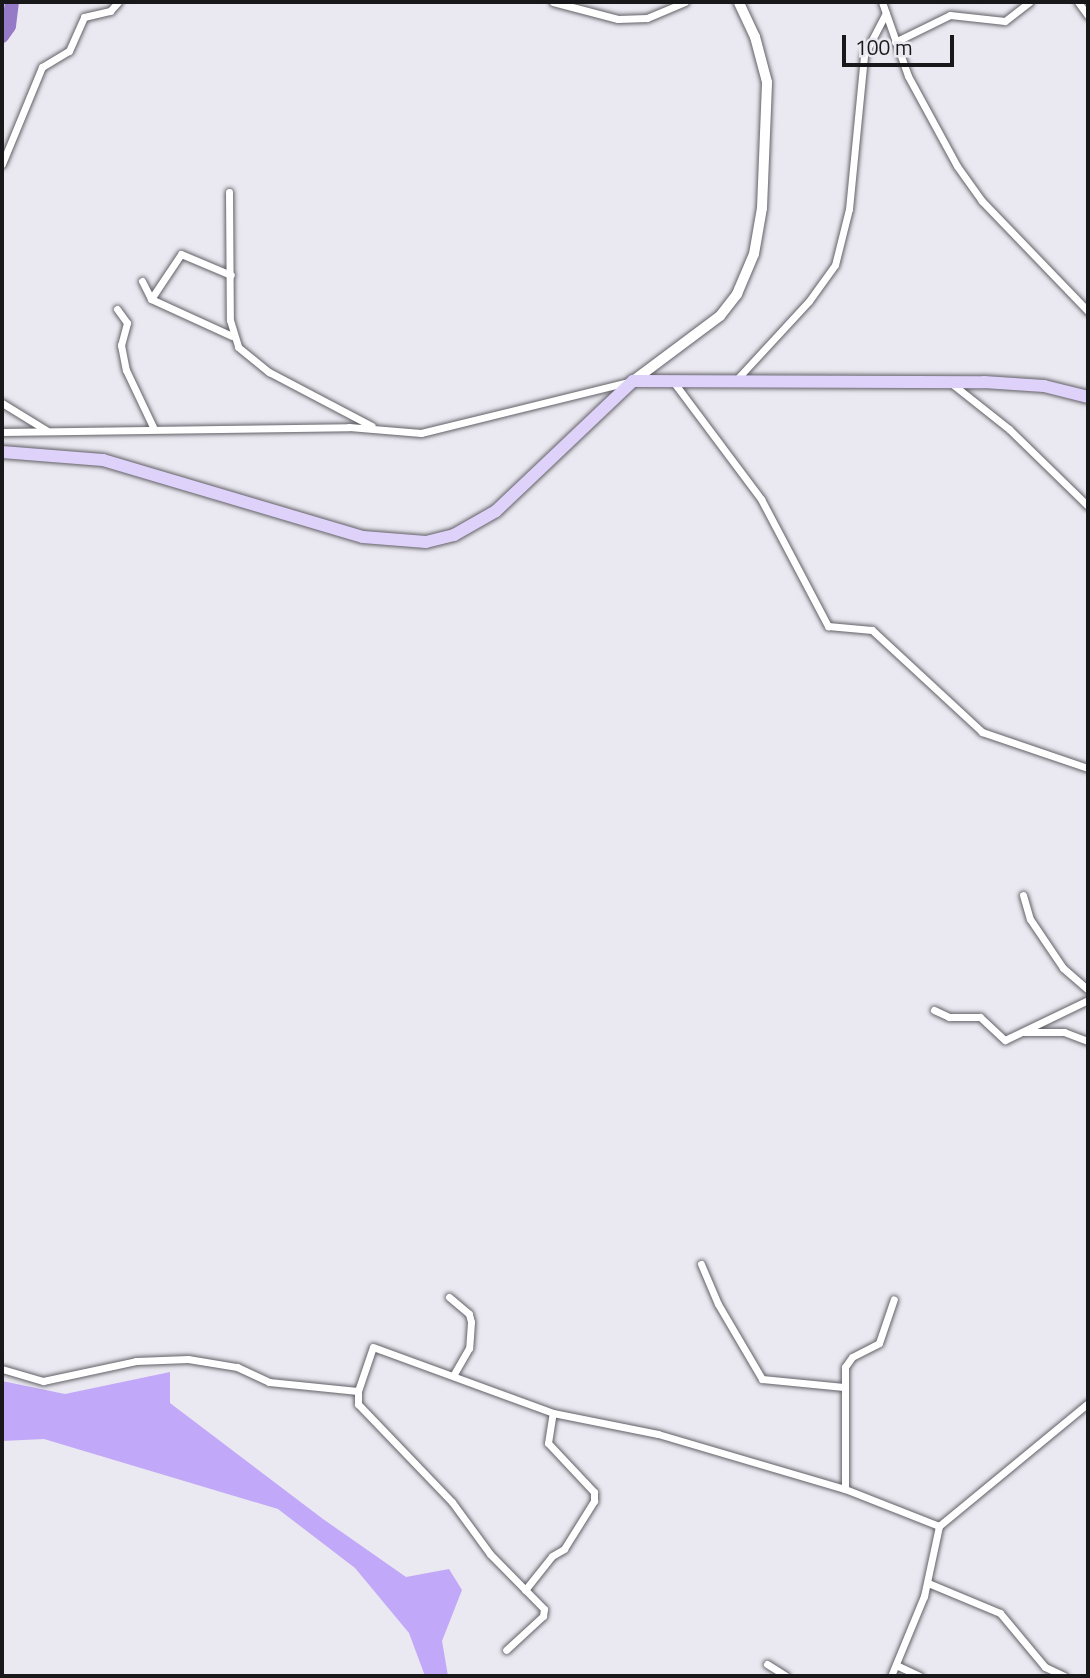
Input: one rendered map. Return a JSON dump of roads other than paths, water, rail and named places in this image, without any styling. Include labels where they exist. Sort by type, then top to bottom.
[{"type":"highway","points":[[2,452],[103,460],[363,537],[426,542],[454,535],[496,511],[633,381],[737,379],[949,382],[1044,386],[1088,397]]},
{"type":"main road","points":[[633,381],[720,316],[737,293],[754,254],[762,208],[767,82],[755,37],[738,2]]},
{"type":"street","points":[[2,164],[43,67],[69,51],[84,17],[110,10],[118,2]]},
{"type":"street","points":[[553,2],[618,19],[647,18],[685,2]]},
{"type":"street","points":[[882,2],[914,88],[982,201],[1088,311]]},
{"type":"street","points":[[895,42],[950,15],[1005,21],[1029,2]]},
{"type":"street","points":[[1078,2],[1088,16]]},
{"type":"street","points":[[737,379],[809,301],[835,265],[849,209],[863,55],[886,13]]},
{"type":"street","points":[[229,192],[226,257],[231,275],[232,336]]},
{"type":"street","points":[[151,299],[181,254],[231,275]]},
{"type":"street","points":[[142,281],[151,299],[232,336],[255,363],[375,428]]},
{"type":"street","points":[[117,309],[127,323],[121,345],[126,370],[154,429]]},
{"type":"street","points":[[671,379],[761,499],[828,626],[872,630],[982,732],[1088,768]]},
{"type":"street","points":[[2,432],[375,428],[433,431],[633,381]]},
{"type":"street","points":[[949,382],[1009,429],[1088,506]]},
{"type":"street","points":[[2,402],[46,430]]},
{"type":"street","points":[[1023,895],[1030,919],[1063,968],[1088,990]]},
{"type":"street","points":[[934,1010],[956,1018],[981,1017],[1005,1040],[1088,1000]]},
{"type":"street","points":[[1020,1033],[1064,1032],[1088,1041]]},
{"type":"street","points":[[701,1264],[718,1304],[762,1379],[844,1387]]},
{"type":"street","points":[[449,1297],[469,1314],[471,1322],[469,1348],[453,1376]]},
{"type":"street","points":[[845,1489],[844,1387],[847,1362],[879,1343],[894,1299]]},
{"type":"street","points":[[506,1650],[544,1614],[490,1554],[452,1502],[358,1404],[358,1391],[373,1347],[553,1413],[658,1434],[845,1489],[939,1526]]},
{"type":"street","points":[[2,1369],[43,1381],[136,1361],[188,1359],[229,1365],[269,1382],[358,1391]]},
{"type":"street","points":[[891,1676],[928,1583],[939,1526],[1088,1404]]},
{"type":"street","points":[[525,1590],[552,1556],[564,1549],[594,1502],[594,1492],[548,1443],[553,1413]]},
{"type":"street","points":[[928,1583],[1000,1613],[1045,1667],[1064,1676]]},
{"type":"street","points":[[767,1664],[786,1676]]},
{"type":"street","points":[[896,1665],[920,1676]]},
{"type":"waterway","points":[[2,36],[9,26],[12,2]]}]
